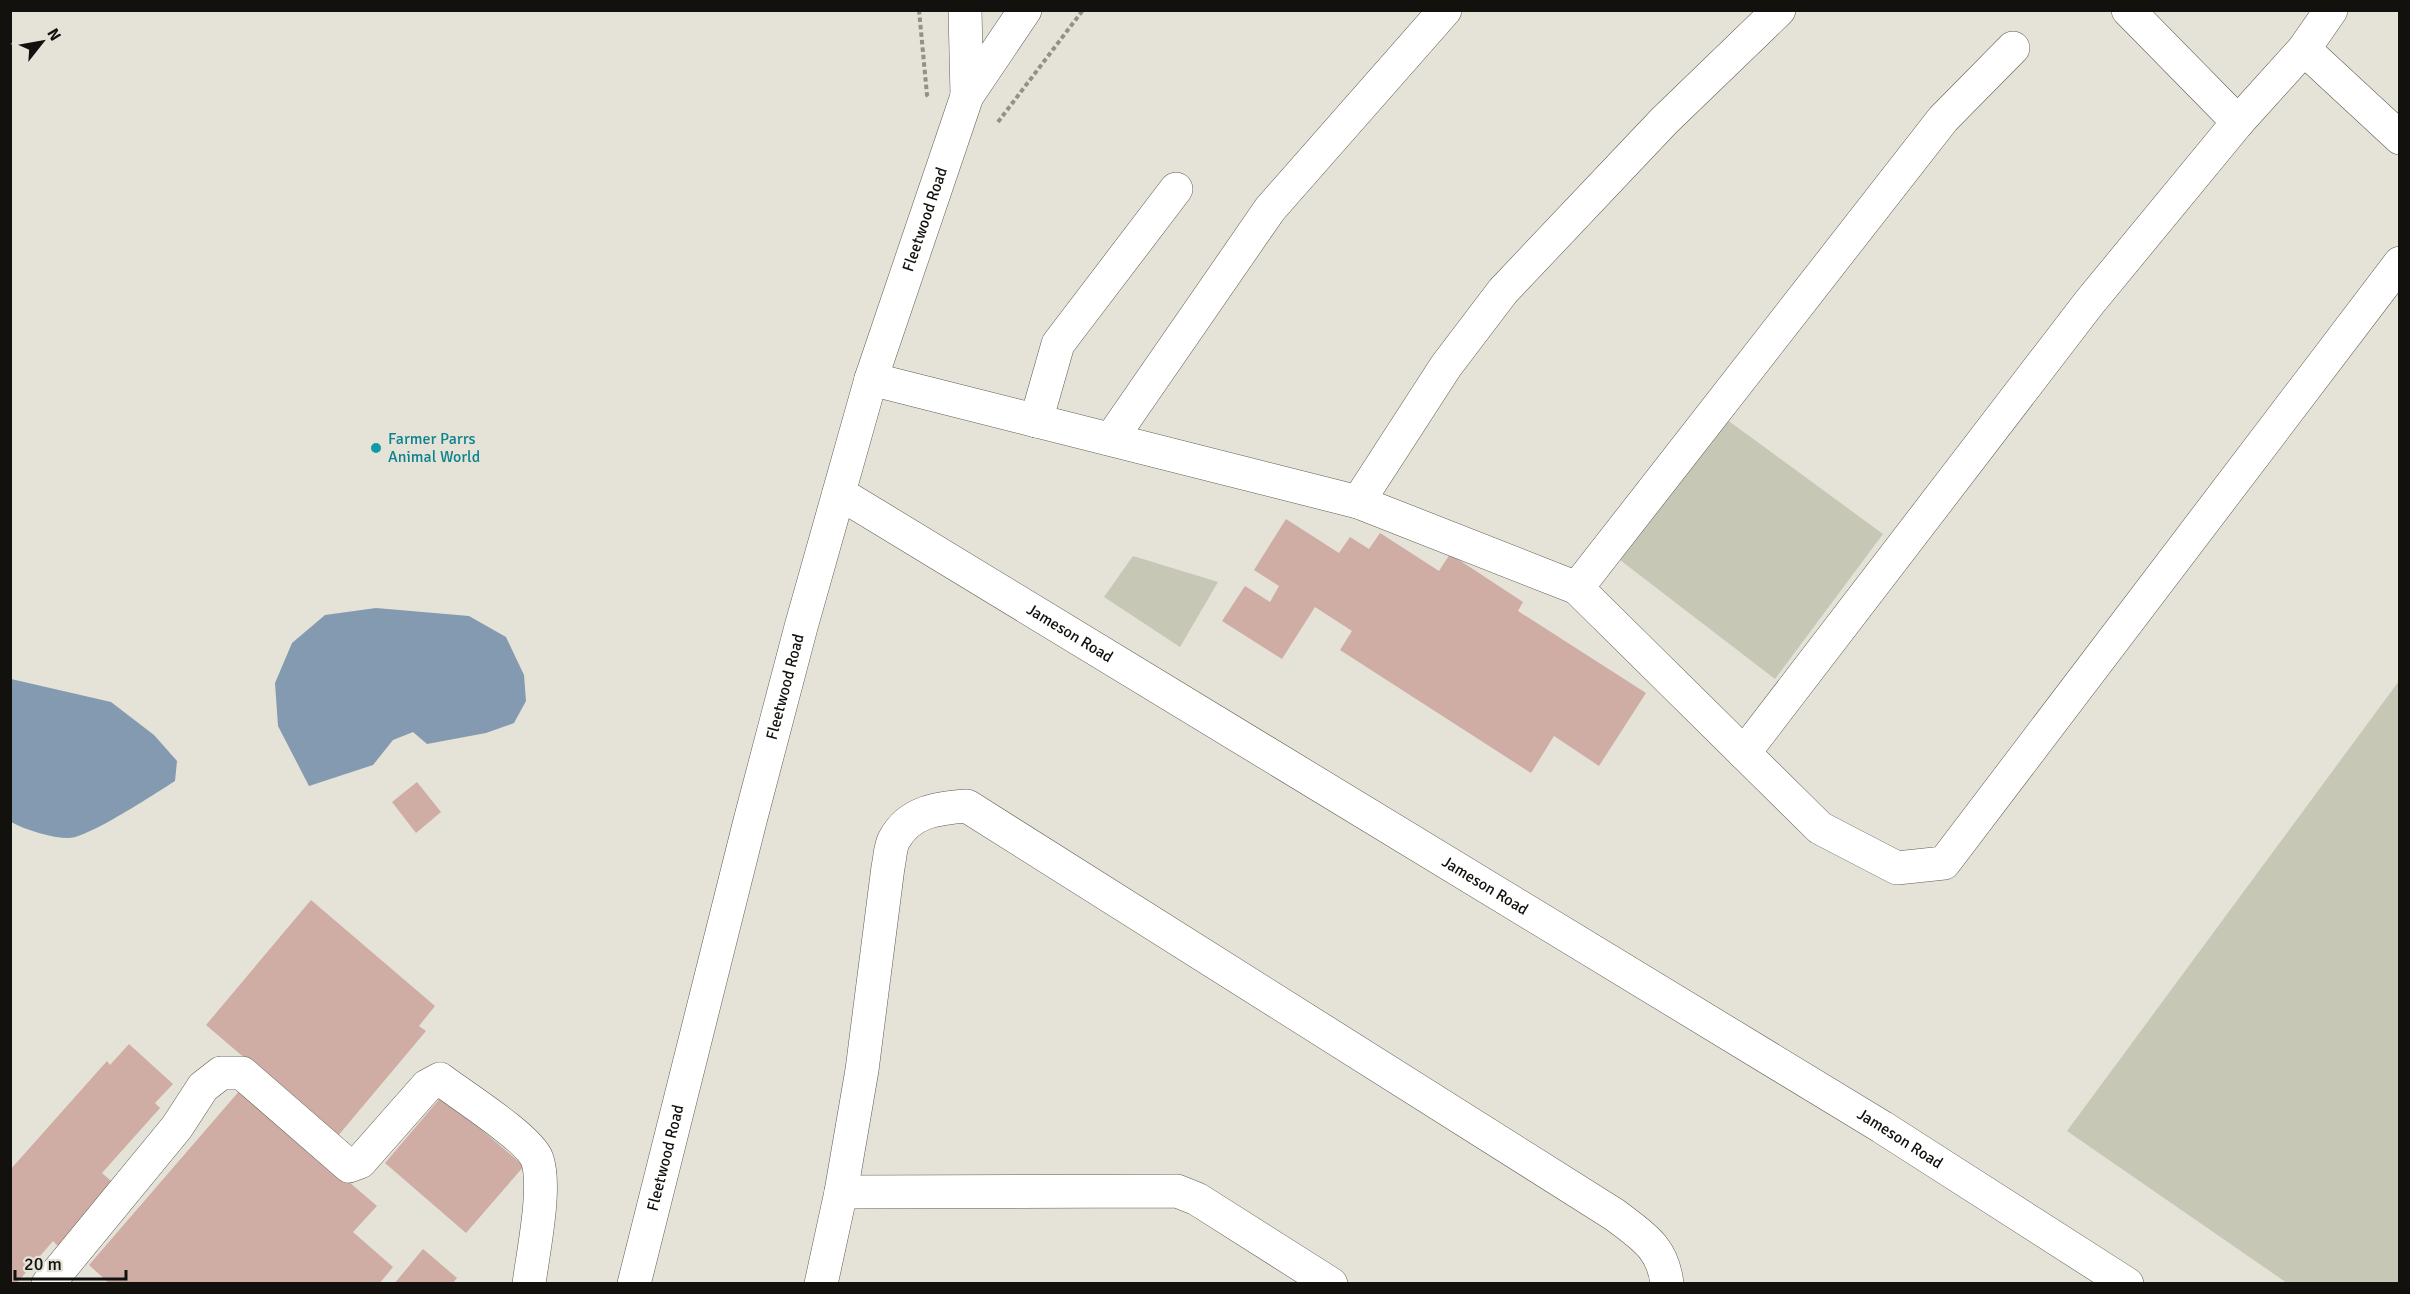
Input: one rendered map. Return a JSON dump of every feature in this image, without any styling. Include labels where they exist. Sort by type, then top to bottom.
[{"type":"street","name":"Fleetwood Road","points":[[965,10],[967,96]]},
{"type":"street","name":"Fleetwood Road","points":[[634,1284],[747,833],[838,493],[872,379],[967,96],[1025,10]]},
{"type":"street","points":[[1112,439],[1270,209],[1444,10]]},
{"type":"street","points":[[1358,502],[1446,366],[1503,291],[1664,121],[1779,10]]},
{"type":"street","points":[[2128,10],[2238,122]]},
{"type":"street","points":[[1744,753],[2089,303],[2238,122],[2304,49],[2331,10]]},
{"type":"street","points":[[1577,588],[1943,118],[2013,48]]},
{"type":"street","points":[[2304,49],[2400,138]]},
{"type":"street","points":[[1036,421],[1058,344],[1176,189]]},
{"type":"street","points":[[872,379],[1358,502],[1577,588],[1820,828],[1897,868],[1944,863],[2400,263]]},
{"type":"street","name":"Jameson Road","points":[[838,493],[1882,1127],[2127,1284]]},
{"type":"street","points":[[822,1283],[841,1192],[862,1070],[888,867],[894,840],[912,819],[937,808],[967,806],[1615,1215],[1653,1244],[1665,1268],[1667,1284]]},
{"type":"street","points":[[48,1284],[177,1127],[203,1087],[221,1074],[242,1073],[349,1166],[360,1162],[427,1086],[440,1079],[515,1135],[536,1156],[541,1178],[529,1284]]},
{"type":"street","points":[[841,1192],[1177,1191],[1197,1199],[1331,1284]]},
{"type":"path","points":[[994,127],[1083,10]]},
{"type":"green space","points":[[1726,419],[1883,534],[1775,679],[1620,560]]},
{"type":"green space","points":[[1133,556],[1218,582],[1180,647],[1104,597]]},
{"type":"green space","points":[[2399,681],[2399,1283],[2287,1283],[2067,1131]]},
{"type":"water","points":[[376,608],[469,616],[506,637],[524,675],[526,701],[514,723],[486,733],[427,744],[413,732],[393,740],[373,765],[309,786],[278,726],[275,683],[292,643],[325,615]]},
{"type":"water","points":[[11,679],[111,702],[154,735],[177,761],[175,781],[122,814],[78,836],[62,838],[47,835],[11,822]]},
{"type":"building","points":[[1286,519],[1339,553],[1350,537],[1369,549],[1380,533],[1439,571],[1450,554],[1523,602],[1518,611],[1646,693],[1599,766],[1554,736],[1531,773],[1340,650],[1352,631],[1315,607],[1282,659],[1222,621],[1245,586],[1270,602],[1279,586],[1254,570]]},
{"type":"building","points":[[417,782],[441,812],[416,833],[392,802]]},
{"type":"building","points":[[311,900],[435,1006],[419,1026],[426,1031],[337,1137],[206,1025]]},
{"type":"building","points":[[129,1044],[173,1084],[155,1103],[160,1108],[102,1173],[119,1188],[63,1251],[53,1241],[16,1284],[10,1284],[10,1170],[107,1061],[110,1065]]},
{"type":"building","points":[[241,1089],[377,1206],[353,1232],[393,1267],[379,1284],[110,1284],[89,1265]]},
{"type":"building","points":[[442,1096],[524,1166],[466,1233],[385,1163]]},
{"type":"building","points":[[423,1249],[457,1278],[452,1284],[394,1284]]},
{"type":"place","name":"Farmer Parrs Animal World","points":[[376,448]]}]
